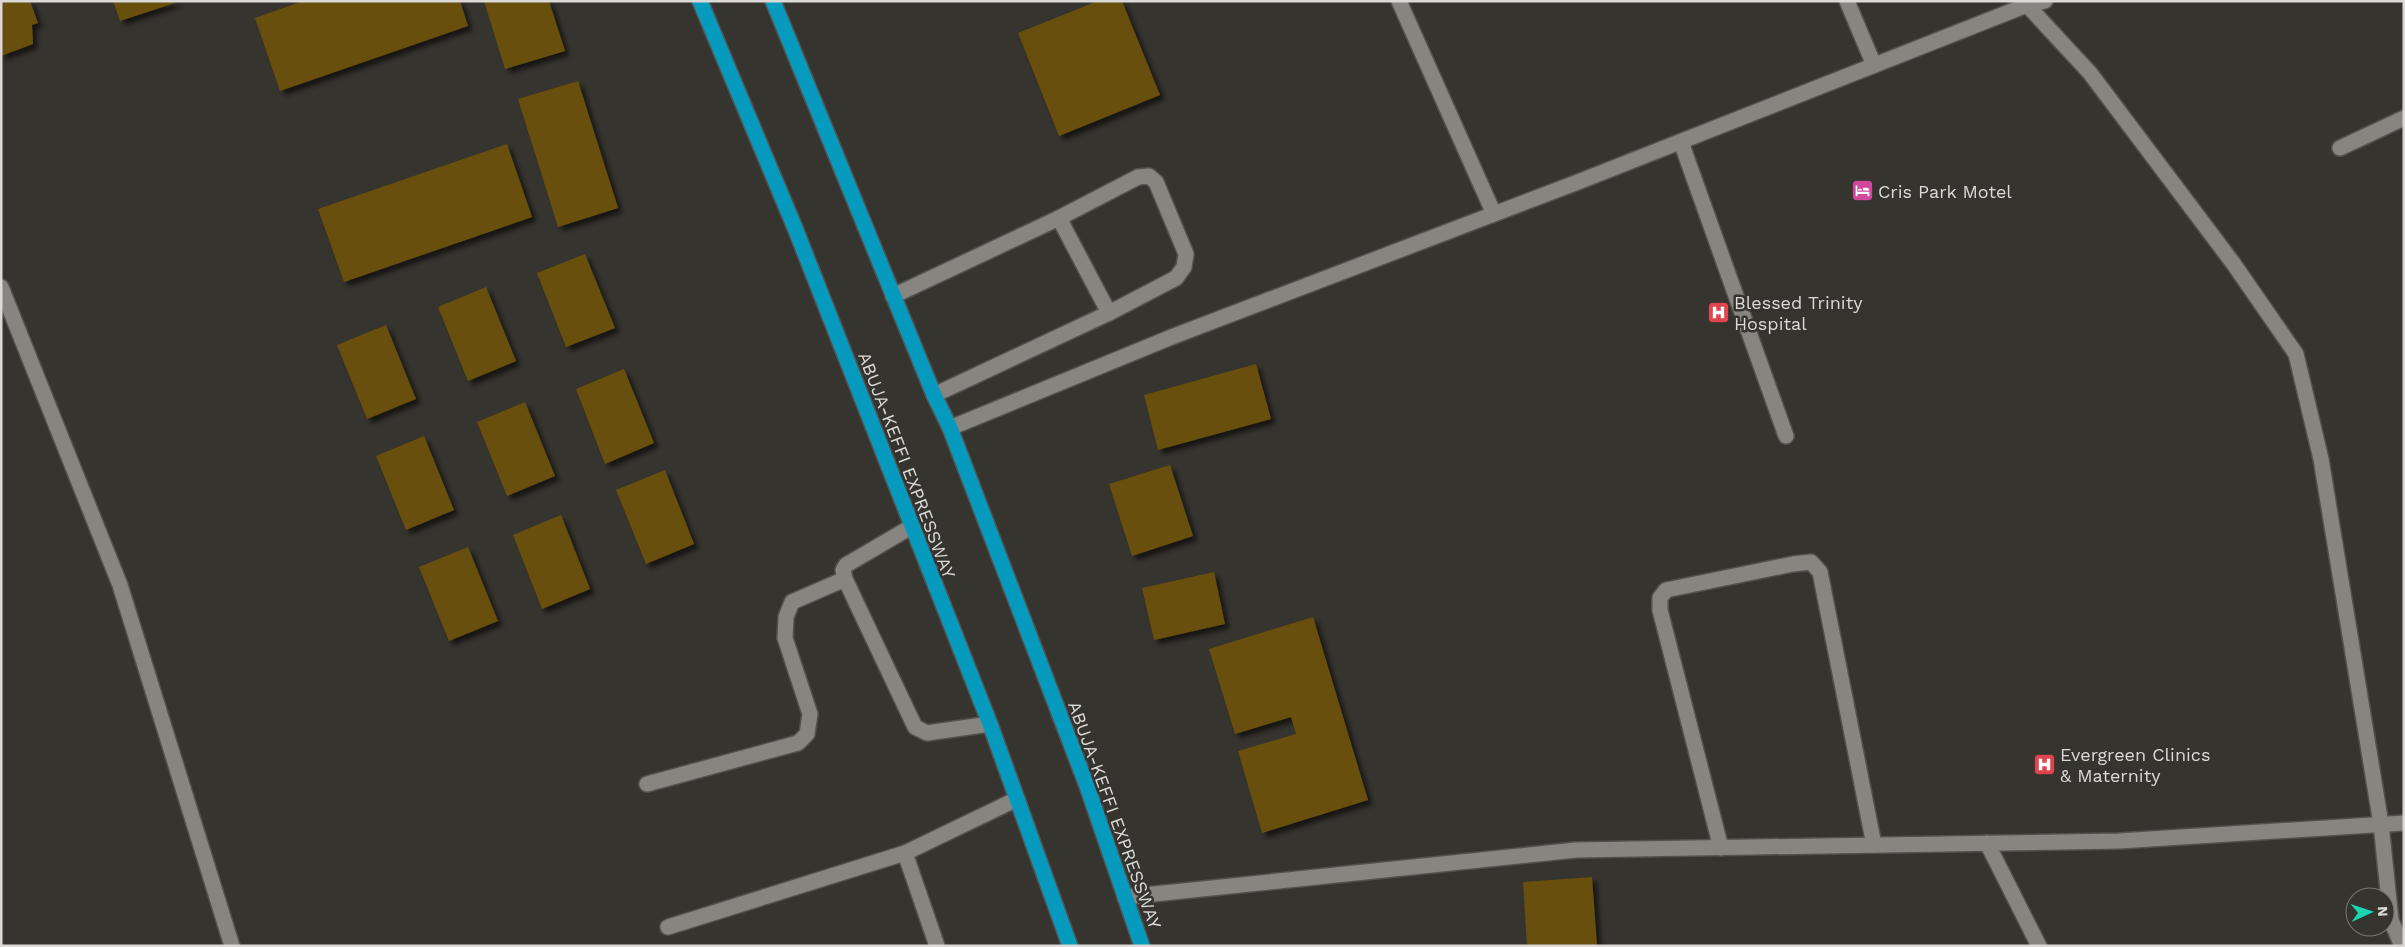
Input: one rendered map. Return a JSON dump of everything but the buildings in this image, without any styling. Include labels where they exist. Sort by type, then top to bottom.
[{"type":"highway","name":"ABUJA-KEFFI EXPRESSWAY","points":[[700,1],[798,237],[990,724],[1070,946]]},
{"type":"highway","name":"ABUJA-KEFFI EXPRESSWAY","points":[[773,1],[934,395],[950,428],[1087,786],[1142,946]]},
{"type":"street","points":[[1399,1],[1494,214]]},
{"type":"street","points":[[1847,1],[1874,65]]},
{"type":"street","points":[[950,428],[1174,336],[1681,142],[2027,5],[2045,1]]},
{"type":"street","points":[[2027,5],[2090,73],[2233,263],[2296,354],[2321,459],[2381,824],[2391,920],[2402,946]]},
{"type":"street","points":[[2340,148],[2404,118]]},
{"type":"street","points":[[1681,142],[1786,436]]},
{"type":"street","points":[[893,296],[1060,218],[1138,177],[1149,176],[1156,182],[1186,254],[1184,267],[1176,278],[1109,313],[934,395]]},
{"type":"street","points":[[1060,218],[1109,313]]},
{"type":"street","points":[[1,287],[120,585],[232,946]]},
{"type":"street","points":[[911,527],[846,565],[843,570],[844,579],[915,727],[927,733],[990,724]]},
{"type":"street","points":[[1721,848],[1660,610],[1660,598],[1666,590],[1811,562],[1820,572],[1874,845]]},
{"type":"street","points":[[647,784],[798,743],[807,734],[810,714],[785,638],[786,617],[792,602],[844,579]]},
{"type":"street","points":[[668,926],[905,853],[1017,799]]},
{"type":"street","points":[[1125,897],[1576,850],[2120,841],[2404,823]]},
{"type":"street","points":[[1987,843],[2039,946]]},
{"type":"street","points":[[905,853],[937,946]]},
{"type":"place","name":"Cris Park Motel","points":[[1862,191]]},
{"type":"place","name":"Blessed Trinity Hospital","points":[[1718,312]]},
{"type":"place","name":"Evergreen Clinics & Maternity","points":[[2044,764]]}]
